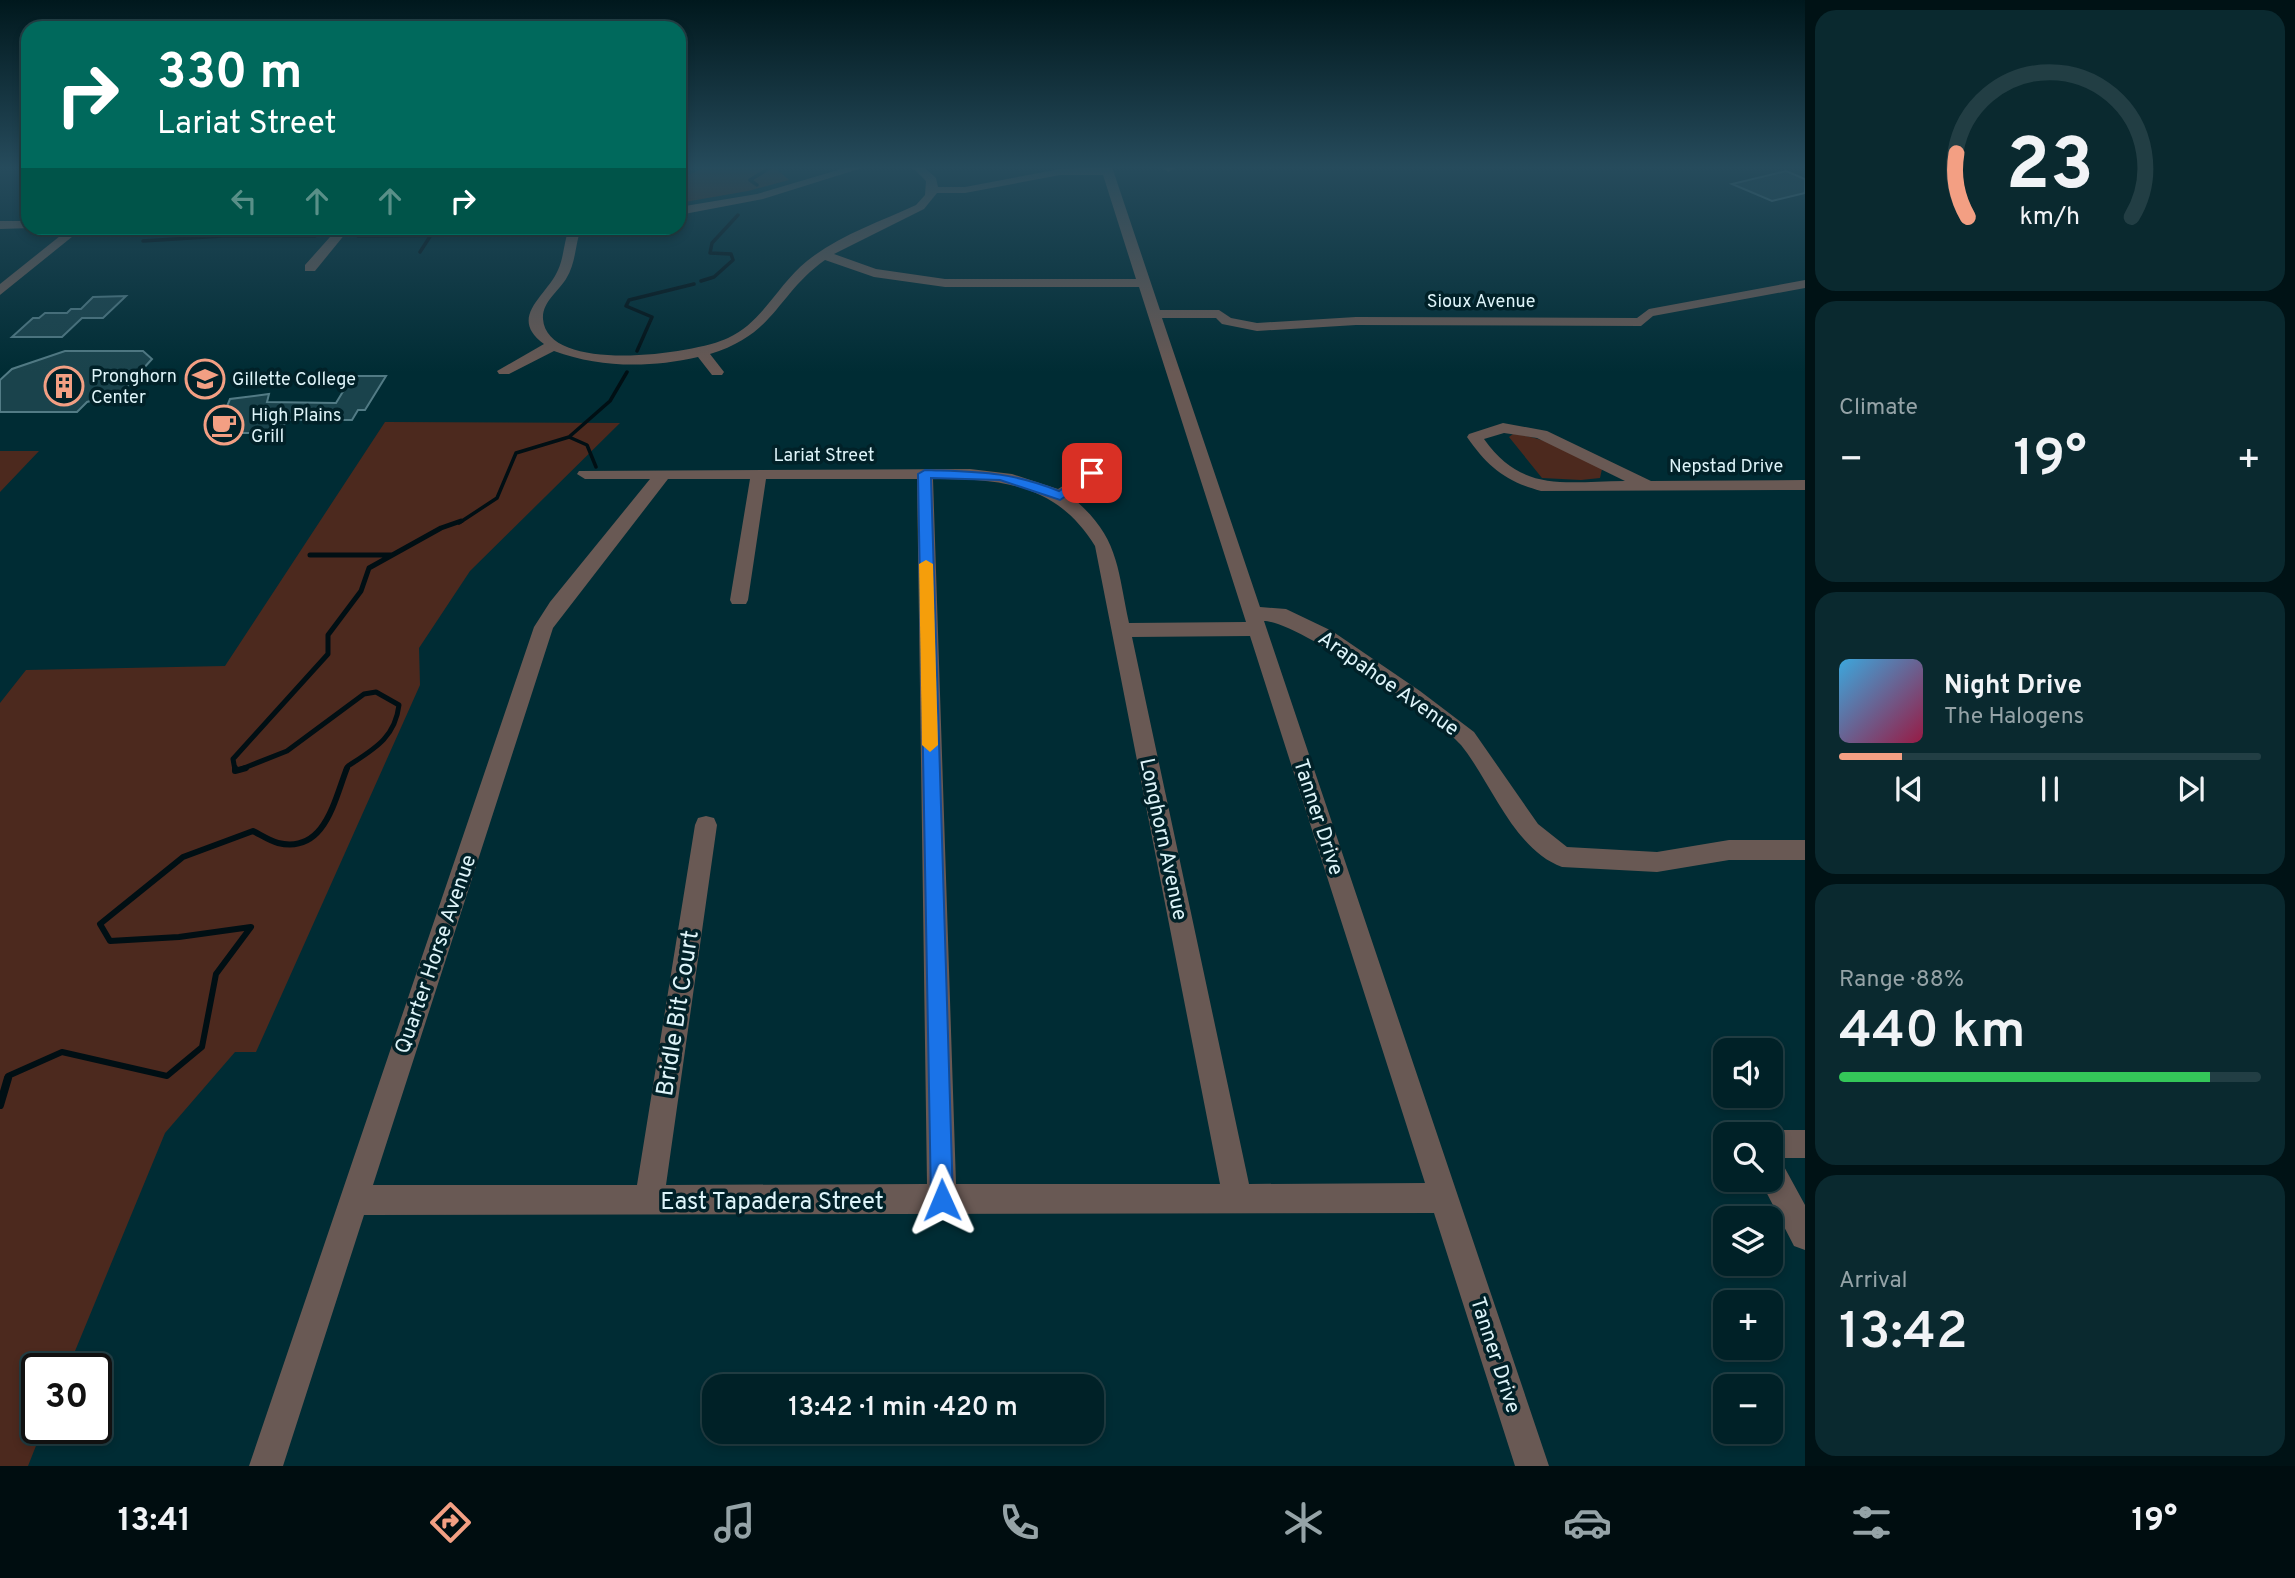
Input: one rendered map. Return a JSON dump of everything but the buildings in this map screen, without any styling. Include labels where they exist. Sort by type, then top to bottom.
[{"type":"street","points":[[0,291],[68,235]]},
{"type":"street","points":[[310,268],[338,235]]},
{"type":"street","points":[[573,235],[562,277],[544,296],[537,310],[536,324],[554,345],[589,357],[656,360],[702,352],[734,340],[754,328],[799,276],[824,256],[864,235]]},
{"type":"street","name":"Tanner Drive","points":[[1129,235],[1532,1466]]},
{"type":"street","points":[[824,256],[874,273],[945,283],[1144,283]]},
{"type":"street","name":"Sioux Avenue","points":[[1154,314],[1219,314],[1227,321],[1257,327],[1356,321],[1641,321],[1649,313],[1805,284]]},
{"type":"street","points":[[504,371],[554,345]]},
{"type":"street","points":[[702,352],[718,372]]},
{"type":"street","name":"Nepstad Drive","points":[[1647,485],[1541,434],[1503,428],[1475,437],[1501,471],[1523,482],[1541,486],[1805,485]]},
{"type":"street","points":[[1060,496],[1092,473]]},
{"type":"street","name":"Lariat Street","points":[[585,474],[1000,476],[1029,483],[1060,496]]},
{"type":"street","name":"Quarter Horse Avenue","points":[[266,1466],[544,627],[556,607],[663,474]]},
{"type":"street","points":[[739,600],[759,474]]},
{"type":"street","points":[[925,474],[942,1200]]},
{"type":"street","name":"Longhorn Avenue","points":[[1060,496],[1078,510],[1095,529],[1104,546],[1238,1199]]},
{"type":"street","name":"Arapahoe Avenue","points":[[1122,630],[1254,621],[1279,614],[1325,636],[1413,696],[1467,738],[1530,831],[1562,857],[1657,862],[1729,850],[1805,850]]},
{"type":"street","name":"Bridle Bit Court","points":[[649,1200],[706,825]]},
{"type":"street","points":[[1783,1144],[1805,1144]]},
{"type":"street","points":[[1782,1192],[1805,1235]]},
{"type":"street","name":"East Tapadera Street","points":[[352,1200],[1444,1198]]},
{"type":"shaded area","points":[[385,422],[620,423],[470,571],[419,648],[420,685],[256,1052],[235,1052],[165,1133],[74,1353],[21,1353],[21,1444],[37,1444],[28,1466],[0,1466],[0,703],[26,670],[225,666]]},
{"type":"shaded area","points":[[1513,434],[1548,442],[1570,452],[1602,469],[1600,478],[1542,478],[1509,437]]},
{"type":"shaded area","points":[[0,451],[39,451],[0,492]]},
{"type":"waterway","points":[[358,236],[428,235]]},
{"type":"waterway","points":[[420,252],[431,235]]},
{"type":"waterway","points":[[701,281],[714,277],[733,260],[731,254],[710,253],[712,243],[719,235]]},
{"type":"waterway","points":[[143,241],[222,236],[315,236]]},
{"type":"waterway","points":[[637,351],[652,317],[626,306],[629,300],[694,284]]},
{"type":"waterway","points":[[569,437],[610,401],[627,372]]},
{"type":"waterway","points":[[459,523],[497,498],[516,453],[569,437]]},
{"type":"waterway","points":[[569,437],[587,445],[596,467]]},
{"type":"waterway","points":[[235,770],[233,759],[328,654],[328,635],[361,591],[369,568],[441,528],[461,521]]},
{"type":"waterway","points":[[310,555],[391,555]]},
{"type":"waterway","points":[[240,770],[287,751],[364,694],[376,692],[399,705],[393,726],[382,742],[347,768]]},
{"type":"waterway","points":[[240,770],[246,768]]},
{"type":"waterway","points":[[7,1079],[8,1076],[62,1052],[167,1076],[202,1047],[216,974],[251,927],[179,937],[110,941],[100,924],[183,857],[253,831],[278,843],[307,841],[325,822],[347,768]]},
{"type":"waterway","points":[[235,770],[240,770]]},
{"type":"waterway","points":[[0,1105],[8,1078]]},
{"type":"slow traffic","points":[[926,564],[930,745]]},
{"type":"place","name":"Gillette College","points":[[205,379]]},
{"type":"place","name":"Pronghorn Center","points":[[64,386]]},
{"type":"place","name":"High Plains Grill","points":[[224,425]]},
{"type":"route","points":[[942,1200],[925,474],[1000,476],[1029,483],[1060,496],[1092,473]]}]
